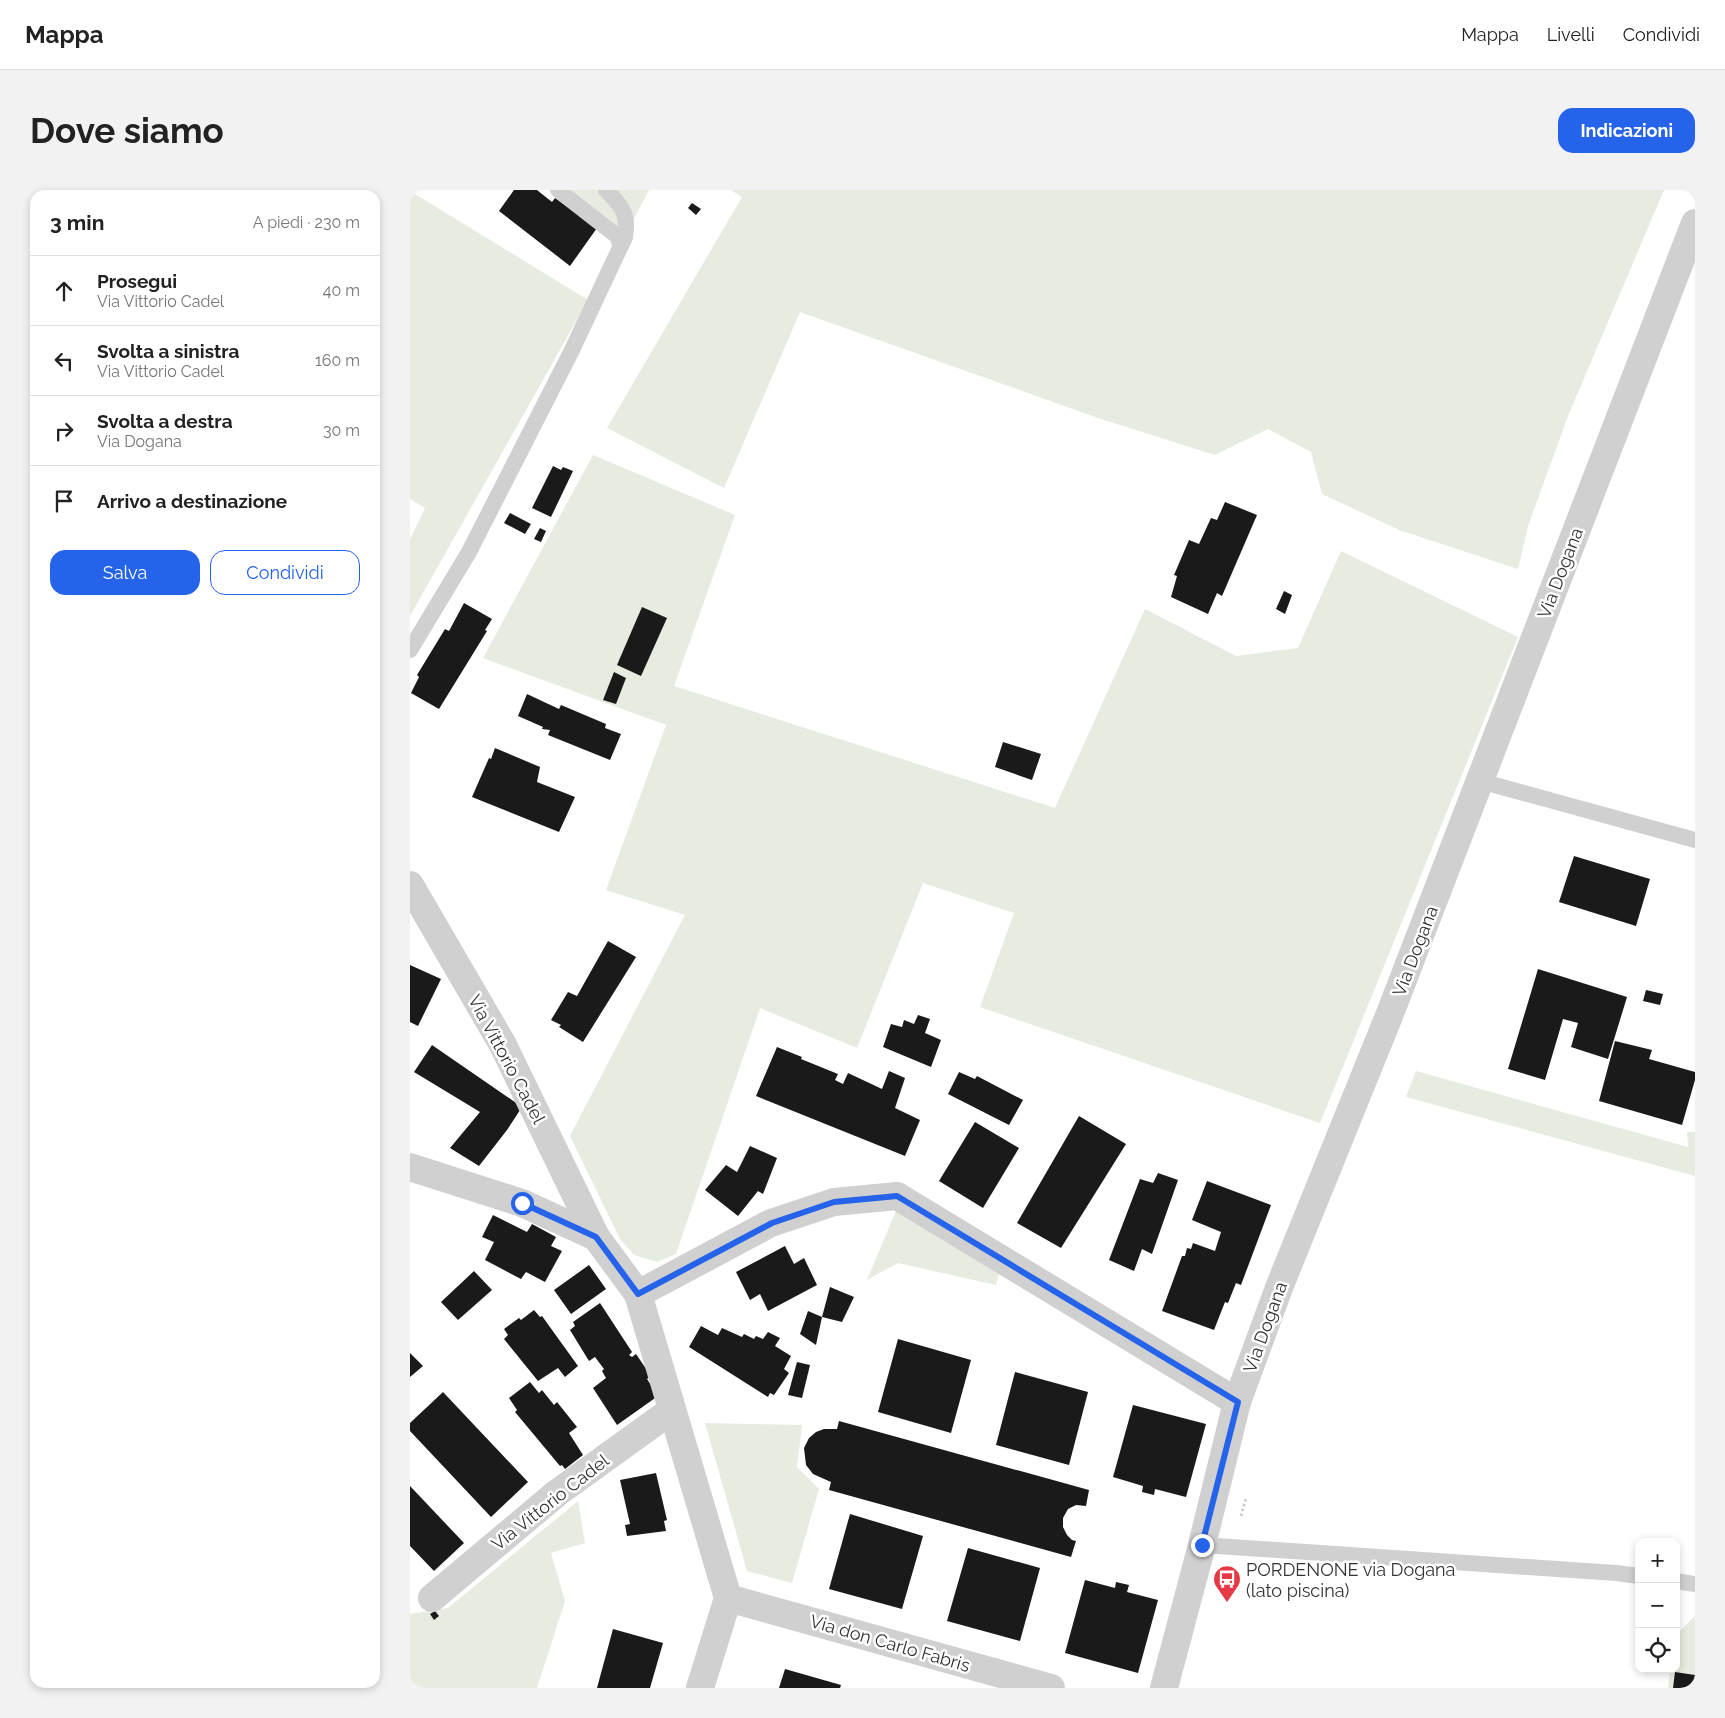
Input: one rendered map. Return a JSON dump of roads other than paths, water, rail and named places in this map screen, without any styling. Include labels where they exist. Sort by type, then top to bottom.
[{"type":"street","name":"Via Dogana","points":[[1164,1688],[1238,1402],[1280,1285],[1389,1016],[1695,223]]},
{"type":"street","name":"Via Vittorio Cadel","points":[[410,886],[502,1045],[596,1237],[638,1294],[728,1598]]},
{"type":"street","name":"Via Vittorio Cadel","points":[[410,1167],[522,1203],[596,1237]]},
{"type":"street","points":[[638,1294],[772,1223],[834,1202],[897,1196],[1238,1402]]},
{"type":"street","name":"Via Vittorio Cadel","points":[[432,1598],[557,1493],[672,1410]]},
{"type":"street","points":[[700,1688],[728,1598]]},
{"type":"street","name":"Via don Carlo Fabris","points":[[728,1598],[1052,1688]]},
{"type":"lane","points":[[558,190],[617,236],[621,246]]},
{"type":"lane","points":[[410,650],[469,552],[572,350],[625,237],[628,222],[621,205],[606,190]]},
{"type":"lane","points":[[1480,780],[1695,840]]},
{"type":"lane","points":[[1202,1545],[1635,1576]]},
{"type":"lane","points":[[1680,1582],[1695,1584]]},
{"type":"place","name":"PORDENONE via Dogana (lato piscina)","points":[[1227,1603]]}]
